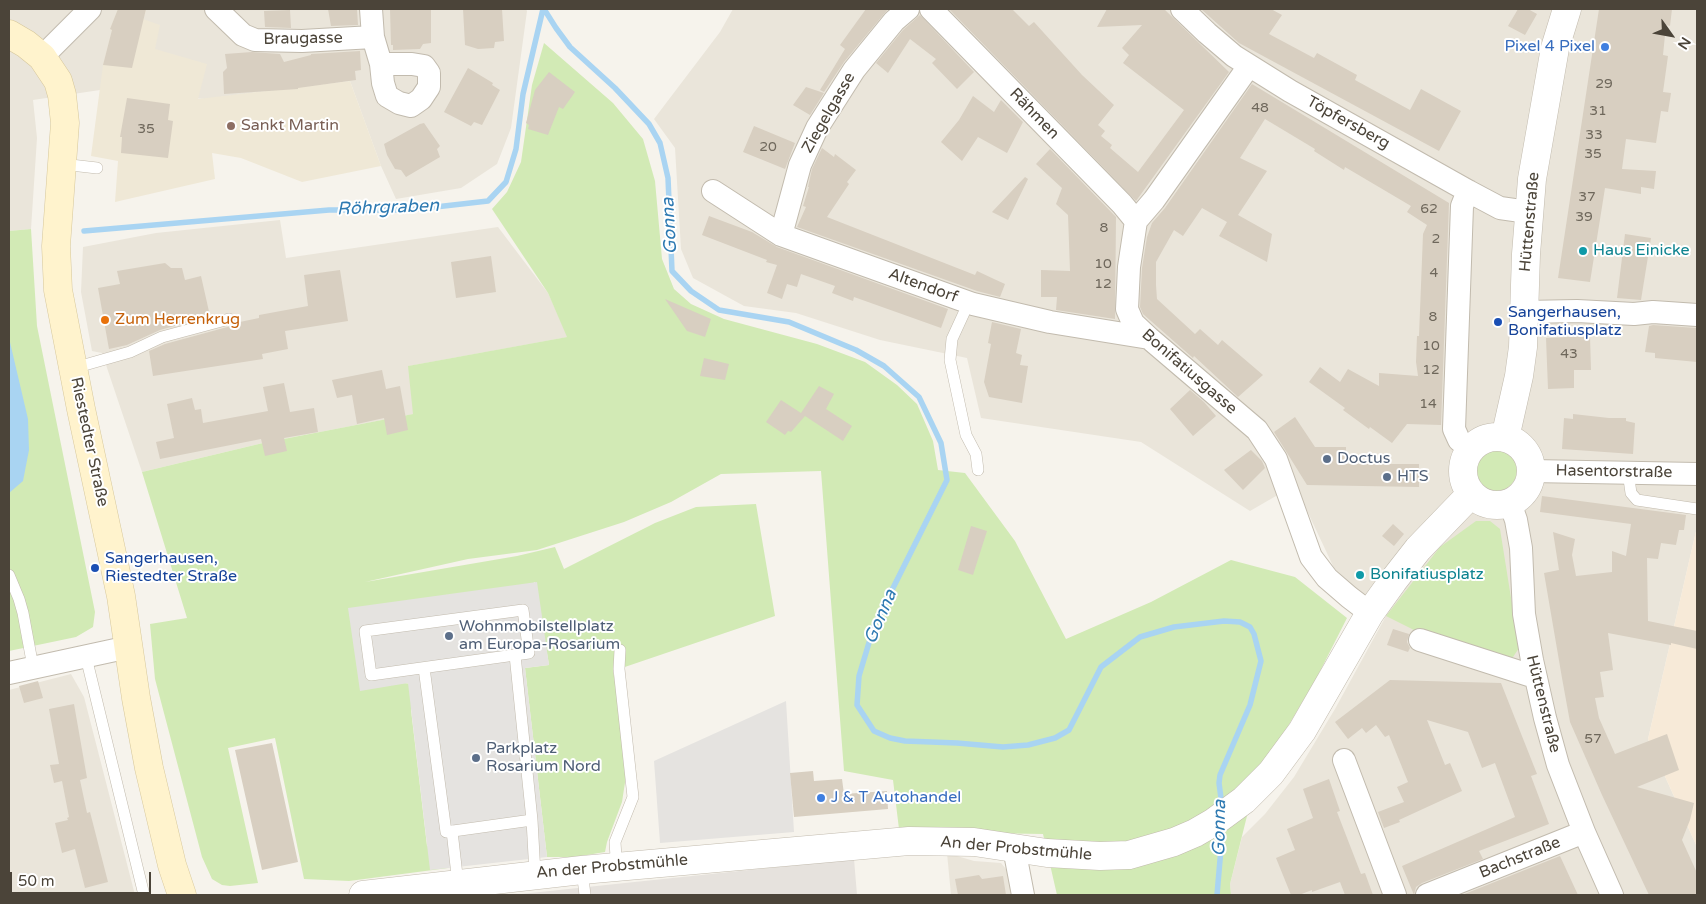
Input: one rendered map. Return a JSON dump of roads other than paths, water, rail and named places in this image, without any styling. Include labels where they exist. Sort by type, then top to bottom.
[{"type":"main road","name":"Riestedter Straße","points":[[9,34],[26,44],[42,57],[58,81],[62,95],[65,123],[56,236],[56,274],[121,596],[150,775],[172,865],[182,895]]},
{"type":"street","points":[[42,57],[90,9]]},
{"type":"street","name":"Braugasse","points":[[216,9],[243,35],[255,40],[302,41],[373,37]]},
{"type":"street","points":[[371,9],[373,37],[381,64]]},
{"type":"street","name":"Ziegelgasse","points":[[781,234],[800,165],[817,128],[854,70],[894,21],[908,9]]},
{"type":"street","name":"Rähmen","points":[[931,9],[1122,204],[1136,221]]},
{"type":"street","name":"Töpfersberg","points":[[1182,9],[1214,39],[1249,66],[1500,208],[1528,212]]},
{"type":"street","name":"Hüttenstraße","points":[[1505,438],[1519,376],[1525,312],[1528,212],[1532,179],[1562,12]]},
{"type":"street","points":[[1136,221],[1154,200],[1249,66]]},
{"type":"street","name":"Altendorf","points":[[712,190],[781,234],[969,302],[1050,322],[1149,338]]},
{"type":"street","points":[[1468,191],[1462,206],[1454,429],[1459,440],[1470,449]]},
{"type":"street","name":"Bonifatiusgasse","points":[[1136,221],[1129,267],[1128,309],[1133,323],[1256,430],[1276,459],[1312,557],[1327,578],[1370,613]]},
{"type":"street","points":[[1525,312],[1576,310],[1634,314],[1653,312],[1697,315]]},
{"type":"street","points":[[1499,436],[1505,438],[1516,442],[1524,450],[1529,460],[1531,471],[1529,484],[1521,495],[1510,503],[1492,505],[1481,502],[1471,494],[1465,484],[1462,473],[1464,461],[1470,449],[1486,438],[1499,436]]},
{"type":"street","name":"Hasentorstraße","points":[[1531,471],[1697,474]]},
{"type":"street","name":"An der Probstmühle","points":[[363,895],[535,874],[584,882],[909,841],[974,842],[1066,855],[1129,855],[1174,842],[1214,822],[1244,800],[1271,773],[1293,745],[1370,613],[1418,549],[1471,494]]},
{"type":"street","name":"Hüttenstraße","points":[[1510,503],[1520,540],[1524,614],[1535,677],[1558,764],[1584,832],[1612,895]]},
{"type":"street","points":[[1420,640],[1535,677]]},
{"type":"street","points":[[9,673],[129,647]]},
{"type":"street","points":[[1344,760],[1396,895]]},
{"type":"street","name":"Bachstraße","points":[[1427,895],[1584,832]]},
{"type":"street","points":[[1014,848],[1023,895]]},
{"type":"lane","points":[[62,164],[97,168]]},
{"type":"lane","points":[[969,302],[952,338],[950,360],[966,435],[976,454],[978,470]]},
{"type":"lane","points":[[74,368],[130,352],[162,337],[229,319]]},
{"type":"lane","points":[[1628,472],[1631,493],[1637,500],[1697,509]]},
{"type":"lane","points":[[9,575],[23,613],[33,667]]},
{"type":"lane","points":[[523,610],[528,653],[515,655],[372,675],[366,631],[523,610]]},
{"type":"lane","points":[[616,856],[615,842],[634,797],[619,669],[620,650]]},
{"type":"lane","points":[[515,655],[532,820],[535,874]]},
{"type":"lane","points":[[86,657],[144,895]]},
{"type":"lane","points":[[424,668],[446,832],[532,820]]},
{"type":"lane","points":[[452,831],[458,884]]},
{"type":"water","points":[[9,338],[28,419],[29,450],[23,481],[9,493]]},
{"type":"waterway","name":"Röhrgraben","points":[[84,231],[329,210],[409,210],[488,201],[506,182],[516,149],[523,94],[543,9]]},
{"type":"waterway","name":"Gonna","points":[[544,9],[570,47],[615,88],[649,124],[660,143],[668,178],[672,271],[691,291],[719,310],[789,322],[856,350],[884,366],[919,397],[941,443],[947,480],[874,626],[859,676],[857,705],[874,731],[890,738],[905,741],[1003,747],[1028,745],[1055,738],[1069,730],[1101,667],[1140,637],[1174,627],[1224,621],[1240,622],[1250,627],[1254,634],[1261,661],[1250,705],[1220,775],[1219,783],[1222,806]]},
{"type":"waterway","name":"Gonna","points":[[1217,895],[1223,825]]},
{"type":"place","name":"Pixel 4 Pixel","points":[[1605,47]]},
{"type":"place","name":"Sankt Martin","points":[[231,126]]},
{"type":"place","name":"Haus Einicke","points":[[1583,251]]},
{"type":"place","name":"Zum Herrenkrug","points":[[105,320]]},
{"type":"place","name":"Sangerhausen, Bonifatiusplatz","points":[[1498,322]]},
{"type":"place","name":"Doctus","points":[[1327,459]]},
{"type":"place","name":"HTS","points":[[1387,477]]},
{"type":"place","name":"Sangerhausen, Riestedter Straße","points":[[95,568]]},
{"type":"place","name":"Bonifatiusplatz","points":[[1360,575]]},
{"type":"place","name":"Wohnmobilstellplatz am Europa-Rosarium","points":[[449,636]]},
{"type":"place","name":"Parkplatz Rosarium Nord","points":[[476,758]]},
{"type":"place","name":"J & T Autohandel","points":[[821,798]]}]
